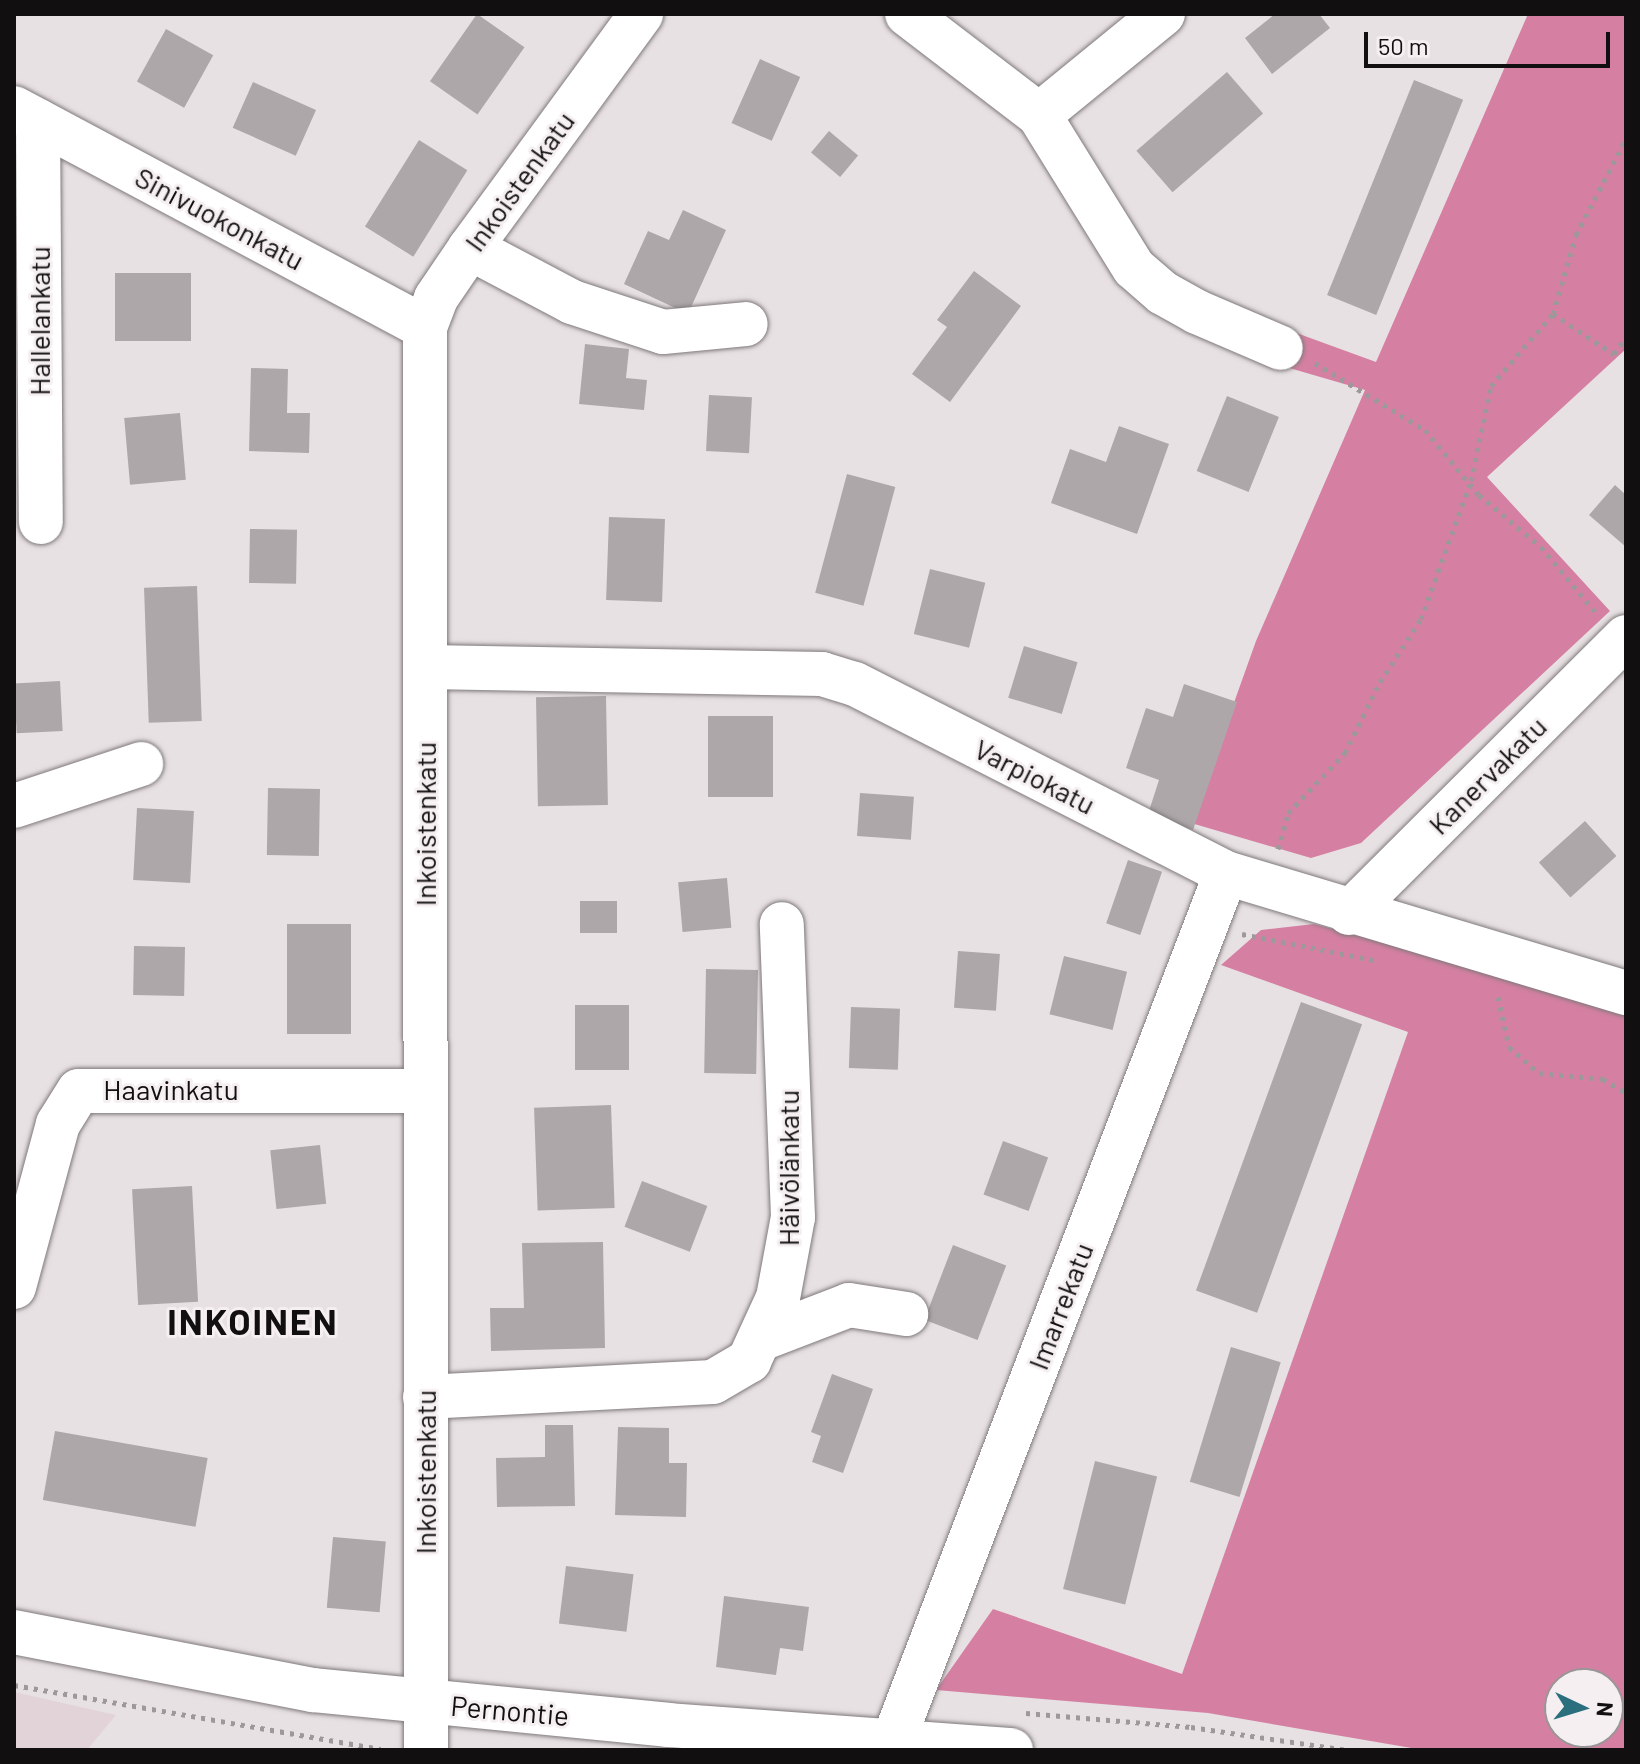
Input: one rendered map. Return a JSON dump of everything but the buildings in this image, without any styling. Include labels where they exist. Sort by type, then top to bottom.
[{"type":"street","name":"Inkoistenkatu","points":[[426,1750],[423,1091],[425,327],[436,298],[470,248],[641,14]]},
{"type":"street","points":[[907,14],[1039,115],[1134,268],[1163,293],[1197,312],[1281,348]]},
{"type":"street","points":[[1039,115],[1163,14]]},
{"type":"street","name":"Sinivuokonkatu","points":[[26,114],[425,327]]},
{"type":"street","name":"Hallelankatu","points":[[26,114],[41,522]]},
{"type":"street","points":[[470,248],[572,302],[663,332],[746,324]]},
{"type":"street","name":"Kanervakatu","points":[[1349,913],[1623,640]]},
{"type":"street","name":"Varpiokatu","points":[[426,667],[822,674],[855,684],[1226,873],[1268,884],[1349,913],[1626,993]]},
{"type":"street","points":[[14,806],[141,764]]},
{"type":"street","name":"Imarrekatu","points":[[894,1739],[1226,873]]},
{"type":"street","name":"Häivölänkatu","points":[[425,1397],[713,1382],[749,1361],[778,1298],[793,1217],[782,924]]},
{"type":"street","name":"Haavinkatu","points":[[14,1287],[58,1124],[65,1105],[79,1091],[423,1091]]},
{"type":"street","points":[[761,1339],[849,1305],[906,1314]]},
{"type":"street","name":"Pernontie","points":[[14,1632],[239,1678],[427,1703],[1011,1750]]},
{"type":"path","points":[[1268,884],[1288,813],[1345,753],[1380,682],[1421,619],[1471,481],[1491,386],[1553,314],[1576,235],[1626,139]]},
{"type":"path","points":[[1553,314],[1614,354],[1626,336]]},
{"type":"path","points":[[1281,348],[1376,396],[1425,430],[1471,481],[1479,495],[1541,547],[1623,640]]},
{"type":"path","points":[[1206,927],[1386,963]]},
{"type":"path","points":[[1484,992],[1512,1000]]},
{"type":"path","points":[[1498,997],[1509,1047],[1539,1073],[1603,1079],[1626,1093]]},
{"type":"path","points":[[14,1685],[380,1749]]},
{"type":"shaded area","points":[[1528,14],[1626,14],[1626,349],[1487,477],[1610,611],[1361,843],[1311,858],[1191,823],[1256,641],[1365,390],[1279,365],[1291,331],[1376,362]]},
{"type":"shaded area","points":[[1314,924],[1626,1007],[1626,1750],[1423,1750],[1208,1713],[936,1690],[993,1609],[1182,1674],[1408,1032],[1221,965],[1261,930]]},
{"type":"shaded area","points":[[14,1692],[116,1715],[87,1750],[14,1750]]},
{"type":"district","name":"INKOINEN","points":[[253,1321]]}]
